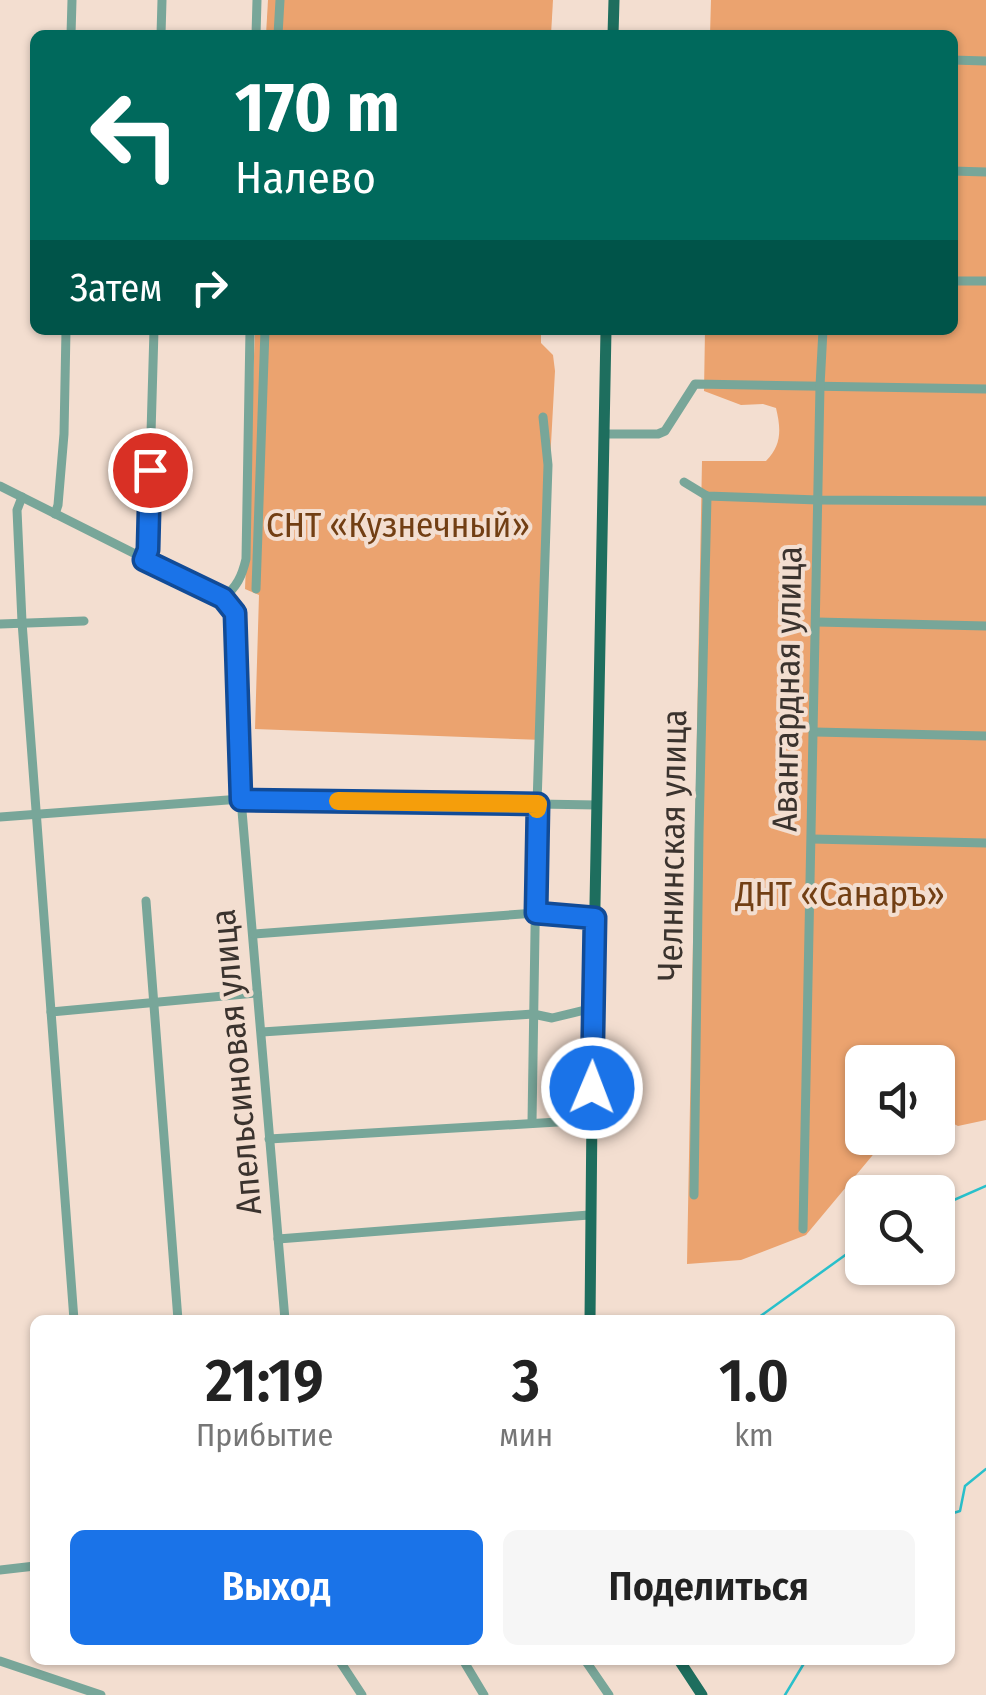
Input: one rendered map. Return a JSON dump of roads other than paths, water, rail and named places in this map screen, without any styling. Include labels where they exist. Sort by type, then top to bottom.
[{"type":"main road","points":[[613,30],[614,0]]},
{"type":"main road","points":[[590,1315],[606,335]]},
{"type":"main road","points":[[682,1665],[702,1695]]},
{"type":"street","points":[[71,30],[72,0]]},
{"type":"street","points":[[161,30],[162,0]]},
{"type":"street","points":[[256,30],[257,0]]},
{"type":"street","points":[[278,30],[280,0]]},
{"type":"street","points":[[958,60],[986,61]]},
{"type":"street","points":[[958,172],[986,172]]},
{"type":"street","points":[[958,281],[986,281]]},
{"type":"street","points":[[55,514],[64,434],[66,335]]},
{"type":"street","points":[[144,560],[148,550],[154,335]]},
{"type":"street","points":[[0,486],[223,598],[234,590],[246,559],[250,335]]},
{"type":"street","points":[[256,589],[264,335]]},
{"type":"street","name":"Авангардная улица","points":[[803,1229],[823,335]]},
{"type":"street","points":[[604,434],[664,431],[695,384],[986,389]]},
{"type":"street","points":[[532,1123],[548,465],[544,416]]},
{"type":"street","points":[[684,482],[708,496],[986,501]]},
{"type":"street","name":"Челнинская улица","points":[[694,1196],[708,496]]},
{"type":"street","points":[[22,498],[17,510],[22,622],[74,1315]]},
{"type":"street","name":"Апельсиновая улица","points":[[223,598],[235,613],[241,800],[285,1315]]},
{"type":"street","points":[[0,624],[84,620]]},
{"type":"street","points":[[817,622],[986,626]]},
{"type":"street","points":[[814,732],[986,736]]},
{"type":"street","points":[[0,817],[241,800],[597,805]]},
{"type":"street","points":[[812,840],[986,843]]},
{"type":"street","points":[[146,901],[178,1315]]},
{"type":"street","points":[[254,934],[536,913],[595,918]]},
{"type":"street","points":[[52,1012],[258,993]]},
{"type":"street","points":[[262,1032],[533,1014],[552,1018],[592,1008]]},
{"type":"street","points":[[269,1139],[591,1120]]},
{"type":"street","points":[[278,1239],[589,1215]]},
{"type":"street","points":[[0,1570],[30,1567]]},
{"type":"street","points":[[0,1662],[100,1695]]},
{"type":"street","points":[[343,1665],[362,1695]]},
{"type":"street","points":[[466,1665],[484,1695]]},
{"type":"street","points":[[588,1665],[609,1695]]},
{"type":"waterway","points":[[955,1200],[986,1186]]},
{"type":"waterway","points":[[762,1315],[845,1255]]},
{"type":"waterway","points":[[955,1512],[960,1511],[965,1486],[986,1469]]},
{"type":"waterway","points":[[785,1695],[803,1665]]},
{"type":"park label","name":"СНТ «Кузнечный»","points":[[398,525]]},
{"type":"park label","name":"ДНТ «Санаръ»","points":[[840,894]]}]
